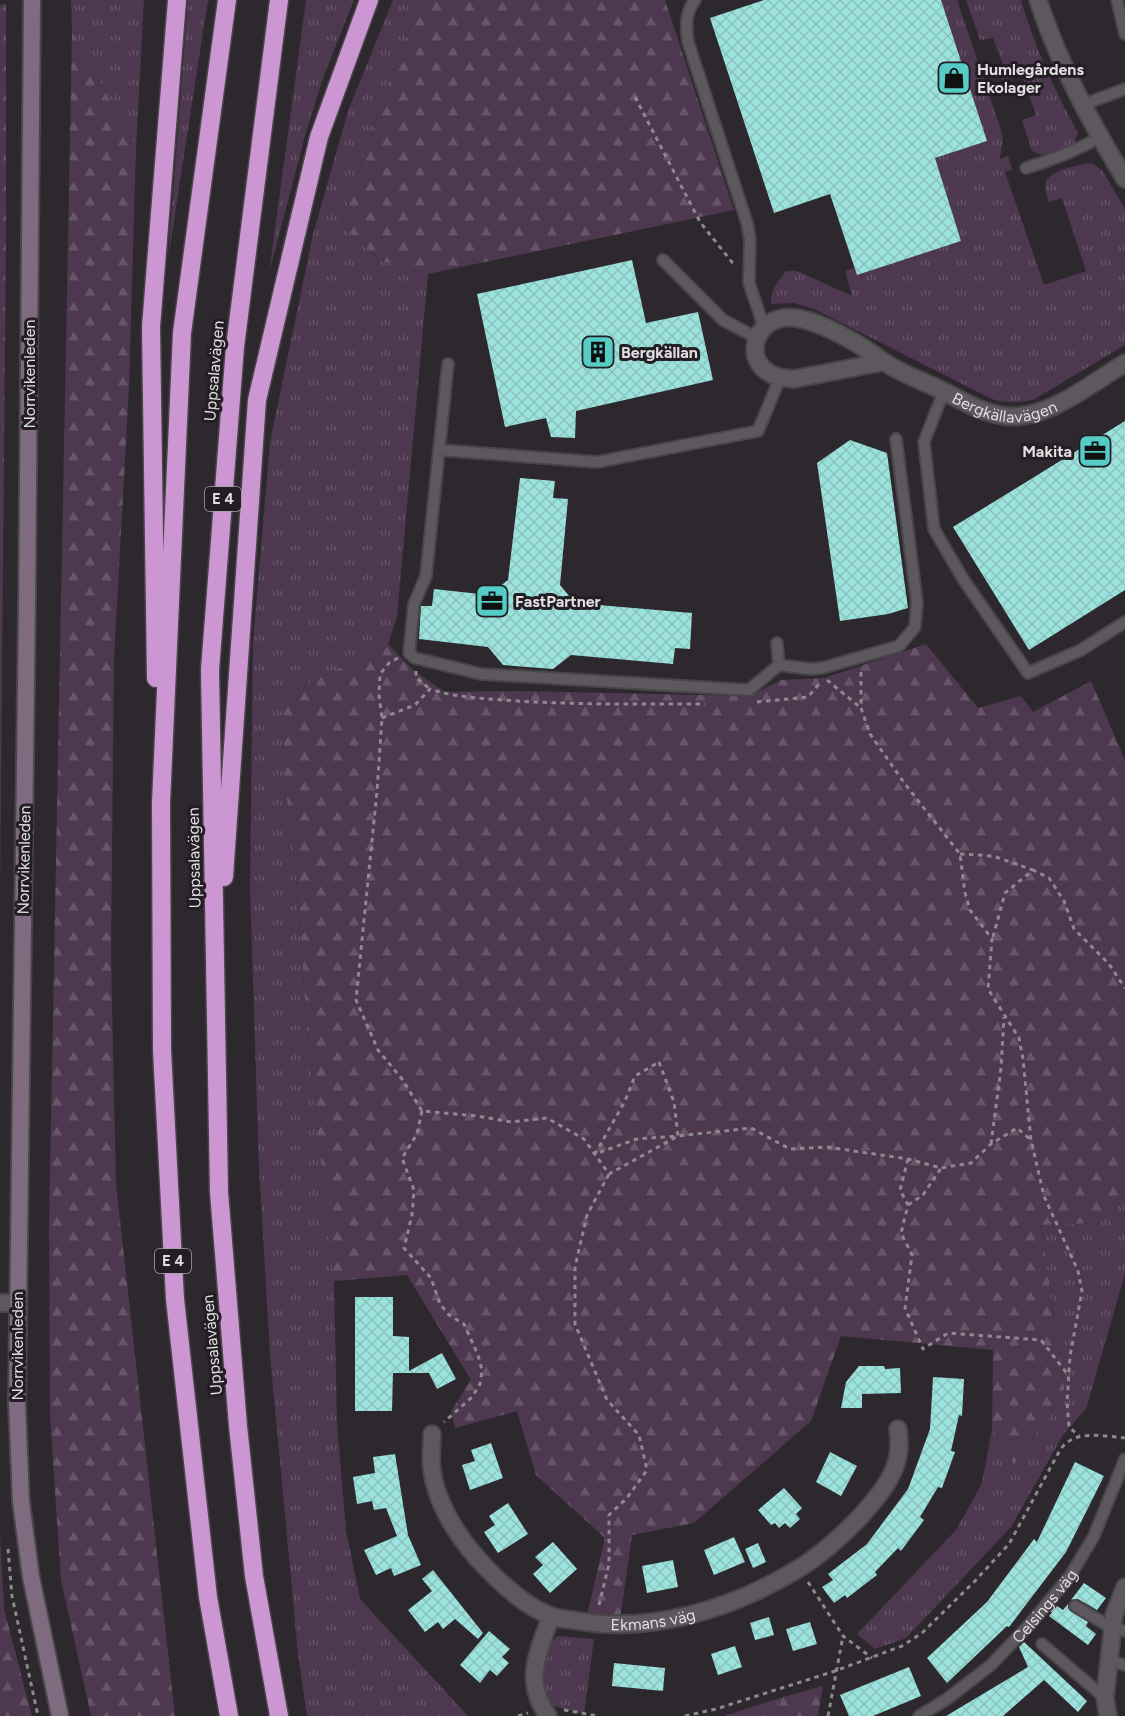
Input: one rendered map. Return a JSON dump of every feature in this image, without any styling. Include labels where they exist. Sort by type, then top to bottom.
[{"type":"highway","points":[[161,803],[155,644],[151,327],[177,0]]},
{"type":"highway","name":"Uppsalavägen","points":[[227,0],[182,333],[161,803],[162,1050],[175,1299],[208,1597],[229,1716]]},
{"type":"highway","name":"Uppsalavägen","points":[[279,0],[235,347],[210,670],[219,1192],[238,1426],[254,1576],[279,1716]]},
{"type":"highway","points":[[215,1002],[257,400],[319,137],[369,0]]},
{"type":"main road","name":"Norrvikenleden","points":[[32,0],[27,603],[9,1303],[17,1403],[21,1502],[31,1577],[60,1716]]},
{"type":"street","points":[[1038,0],[1054,45],[1082,105],[1125,178]]},
{"type":"street","name":"Bergkällavägen","points":[[760,333],[773,321],[784,317],[797,318],[857,343],[884,362],[977,408],[1005,416],[1025,416],[1043,411],[1125,363]]},
{"type":"street","points":[[760,333],[755,350],[758,360],[763,369],[780,378],[794,379],[884,362]]},
{"type":"street","name":"Ekmans väg","points":[[432,1434],[432,1471],[441,1501],[453,1526],[491,1574],[517,1596],[550,1616],[595,1624],[620,1625],[644,1623],[694,1613],[746,1595],[800,1568],[838,1540],[885,1486],[898,1458],[898,1429]]},
{"type":"street","points":[[1108,1716],[1105,1698],[1117,1663],[1119,1629],[1114,1615],[1125,1587]]},
{"type":"street","points":[[545,1712],[536,1693],[534,1671],[550,1616]]},
{"type":"lane","points":[[695,0],[689,8],[686,25],[688,42],[747,224],[750,239],[749,283],[760,333]]},
{"type":"lane","points":[[1117,0],[1125,34]]},
{"type":"lane","points":[[1082,105],[1125,89]]},
{"type":"lane","points":[[1026,168],[1070,153],[1100,137]]},
{"type":"lane","points":[[663,260],[723,320],[760,333]]},
{"type":"lane","points":[[448,364],[426,576],[414,604],[409,653],[415,658],[481,674],[749,690],[779,665],[810,669],[899,646],[915,627],[917,602],[896,439]]},
{"type":"lane","points":[[440,450],[597,462],[758,431],[780,378]]},
{"type":"lane","points":[[944,391],[924,442],[934,529],[963,579],[1028,673],[1082,650],[1125,622]]},
{"type":"lane","points":[[777,642],[779,665]]},
{"type":"lane","name":"Celsings väg","points":[[919,1716],[947,1699],[991,1665],[1029,1625],[1070,1575],[1094,1536],[1125,1459]]},
{"type":"lane","points":[[1075,1606],[1119,1629]]},
{"type":"lane","points":[[1042,1644],[1105,1698]]},
{"type":"path","points":[[635,97],[700,222],[749,283]]},
{"type":"path","points":[[409,653],[389,663],[380,674],[379,695],[382,718],[377,791],[356,1000],[378,1050],[402,1079],[422,1111],[417,1134],[402,1158],[414,1190],[412,1215],[404,1248],[432,1278],[440,1304],[449,1315],[464,1324],[482,1370],[480,1384],[472,1397],[432,1434]]},
{"type":"path","points":[[859,658],[861,708],[870,734],[899,776],[960,854],[965,893],[970,910],[992,939]]},
{"type":"path","points":[[753,702],[808,697],[824,678],[861,708]]},
{"type":"path","points":[[382,718],[415,705],[430,689],[447,695],[519,701],[711,704]]},
{"type":"path","points":[[960,854],[993,856],[1049,878],[1064,901],[1074,929],[1108,964],[1125,988]]},
{"type":"path","points":[[1033,870],[1005,893],[992,939],[988,989],[1019,1038],[1031,1140],[1044,1196],[1078,1271],[1082,1291],[1070,1356],[1067,1402],[1069,1427],[1079,1436]]},
{"type":"path","points":[[990,1144],[998,1089],[1004,1015]]},
{"type":"path","points":[[596,1155],[625,1101],[635,1076],[659,1062],[674,1102],[678,1136]]},
{"type":"path","points":[[422,1111],[511,1122],[548,1118],[584,1138],[609,1174]]},
{"type":"path","points":[[596,1155],[637,1139],[750,1128],[790,1149],[827,1147],[908,1159],[941,1168],[971,1163],[990,1144],[1017,1128],[1031,1140]]},
{"type":"path","points":[[595,1624],[609,1564],[609,1515],[627,1498],[647,1470],[639,1435],[607,1400],[575,1324],[575,1267],[586,1215],[609,1174],[678,1136]]},
{"type":"path","points":[[908,1159],[900,1190],[908,1205]]},
{"type":"path","points":[[941,1168],[923,1194],[908,1205],[901,1233],[912,1256],[905,1308],[923,1349],[948,1334],[1041,1340],[1069,1376]]},
{"type":"path","points":[[685,1716],[716,1709],[835,1671],[902,1646],[922,1633],[1009,1544],[1067,1441],[1079,1436],[1125,1438]]},
{"type":"path","points":[[800,1568],[843,1636],[872,1658]]},
{"type":"path","points":[[828,1716],[843,1636]]},
{"type":"path","points":[[545,1712],[554,1708],[598,1716]]},
{"type":"green space","points":[[71,0],[144,0],[136,147],[72,32]]},
{"type":"green space","points":[[188,0],[208,0],[168,259]]},
{"type":"green space","points":[[306,0],[354,0],[323,78],[305,136],[269,273]]},
{"type":"green space","points":[[393,0],[421,0],[386,90],[341,225],[381,261],[428,274],[397,617],[388,644],[284,696],[284,779],[294,850],[308,1042],[334,1280],[337,1423],[346,1531],[360,1599],[468,1716],[307,1716],[298,1654],[270,1355],[259,1168],[250,888],[253,641],[270,442],[313,234],[348,111]]},
{"type":"green space","points":[[421,0],[665,0],[734,210],[428,274],[381,261],[341,225],[386,90]]},
{"type":"green space","points":[[941,0],[957,0],[1003,136],[1000,159],[1008,156],[1012,169],[1005,172],[1044,285],[1086,271],[1062,198],[1049,202],[1045,189],[1046,180],[1050,176],[1061,170],[1091,163],[1102,170],[1125,209],[1125,345],[1033,400],[997,401],[814,309],[794,303],[771,304],[773,290],[786,271],[797,271],[852,296],[845,271],[854,268],[857,275],[961,241],[935,158],[987,141]]},
{"type":"green space","points":[[966,0],[1021,0],[1046,68],[1078,133],[1072,148],[1052,155],[1032,151],[1022,120],[1036,115],[1022,75],[1002,81],[997,65],[1003,64],[993,38],[980,40]]},
{"type":"green space","points":[[6,4],[6,233],[0,895],[0,5]]},
{"type":"green space","points":[[72,32],[136,147],[129,388],[114,660],[111,957],[116,1184],[175,1716],[91,1716],[61,1580],[50,1416],[49,1224]]},
{"type":"green space","points":[[388,644],[413,670],[445,692],[518,691],[750,696],[781,680],[824,678],[926,644],[978,708],[1021,696],[1033,712],[1091,681],[1125,760],[1125,1188],[1100,1223],[1041,1225],[1065,1394],[1014,1465],[992,1429],[993,1350],[841,1336],[811,1421],[694,1523],[632,1535],[620,1620],[586,1619],[605,1538],[536,1475],[517,1411],[455,1428],[451,1411],[471,1380],[407,1275],[334,1281],[308,1042],[294,850],[284,779],[284,696]]},
{"type":"green space","points":[[1125,1188],[1125,1274],[1086,1409],[1063,1435],[1011,1527],[906,1638],[875,1649],[857,1634],[956,1530],[982,1483],[992,1429],[1014,1465],[1065,1394],[1041,1225],[1100,1223]]},
{"type":"green space","points":[[0,1533],[4,1609],[32,1716],[0,1716]]},
{"type":"green space","points":[[557,1636],[594,1639],[584,1714],[549,1705],[541,1683],[549,1647]]},
{"type":"green space","points":[[823,1686],[818,1716],[774,1716],[783,1697]]},
{"type":"green space","points":[[783,1697],[774,1716],[724,1716]]},
{"type":"building","points":[[764,0],[941,0],[987,141],[935,158],[961,241],[857,275],[830,194],[774,213],[710,18]]},
{"type":"building","name":"Bergkällan","points":[[632,260],[646,323],[698,312],[713,380],[576,411],[575,438],[551,437],[546,418],[505,427],[477,294]]},
{"type":"building","points":[[1125,421],[1125,590],[1029,650],[953,527]]},
{"type":"building","points":[[850,440],[887,453],[908,608],[888,614],[840,621],[817,463]]},
{"type":"building","points":[[520,478],[555,481],[553,498],[568,499],[560,585],[575,603],[692,613],[690,649],[675,648],[673,664],[571,655],[553,669],[503,665],[488,647],[419,639],[421,606],[432,606],[434,589],[489,595],[508,580]]},
{"type":"building","points":[[355,1297],[393,1297],[393,1336],[409,1337],[409,1371],[442,1353],[456,1379],[437,1389],[429,1373],[393,1373],[392,1411],[355,1411]]},
{"type":"building","points":[[859,1366],[900,1368],[901,1393],[862,1394],[862,1408],[841,1408],[846,1382]]},
{"type":"building","points":[[933,1377],[964,1379],[962,1416],[959,1415],[951,1451],[955,1452],[942,1488],[938,1487],[920,1517],[924,1520],[901,1551],[898,1548],[875,1572],[877,1575],[847,1598],[845,1595],[834,1603],[822,1587],[833,1580],[828,1574],[867,1544],[908,1489],[930,1429]]},
{"type":"building","points":[[491,1443],[503,1478],[470,1490],[462,1465],[475,1461],[471,1450]]},
{"type":"building","points":[[830,1452],[857,1466],[841,1496],[816,1482]]},
{"type":"building","points":[[395,1454],[408,1535],[421,1565],[394,1576],[391,1568],[376,1575],[364,1550],[397,1536],[386,1508],[374,1510],[372,1501],[357,1504],[353,1477],[375,1473],[373,1457]]},
{"type":"building","points":[[1075,1462],[1104,1476],[1066,1552],[1009,1627],[1007,1626],[947,1683],[927,1658],[987,1602],[1034,1539],[1037,1542]]},
{"type":"building","points":[[784,1488],[802,1508],[796,1514],[800,1519],[790,1528],[785,1523],[779,1528],[775,1523],[771,1525],[758,1510]]},
{"type":"building","points":[[508,1503],[528,1534],[498,1553],[484,1532],[495,1525],[489,1516]]},
{"type":"building","points":[[734,1537],[745,1562],[714,1575],[704,1550]]},
{"type":"building","points":[[553,1542],[577,1569],[550,1593],[533,1574],[543,1565],[535,1557]]},
{"type":"building","points":[[758,1543],[766,1562],[753,1568],[745,1549]]},
{"type":"building","points":[[673,1560],[678,1587],[647,1593],[642,1566]]},
{"type":"building","points":[[433,1570],[483,1633],[478,1639],[455,1619],[443,1629],[438,1622],[425,1632],[408,1610],[432,1591],[422,1579]]},
{"type":"building","points":[[1084,1583],[1106,1598],[1097,1610],[1078,1599],[1071,1600]]},
{"type":"building","points":[[1068,1604],[1069,1610],[1088,1622],[1086,1626],[1096,1634],[1088,1645],[1049,1616],[1057,1606],[1063,1610]]},
{"type":"building","points":[[769,1617],[774,1635],[755,1640],[750,1623]]},
{"type":"building","points":[[810,1622],[817,1644],[793,1651],[786,1629]]},
{"type":"building","points":[[489,1631],[510,1649],[502,1657],[509,1663],[497,1676],[490,1670],[480,1683],[460,1665]]},
{"type":"building","points":[[1024,1642],[1087,1701],[1078,1712],[1044,1680],[1003,1716],[946,1716],[1028,1667],[1019,1647]]},
{"type":"building","points":[[735,1646],[742,1667],[718,1675],[711,1654]]},
{"type":"building","points":[[614,1663],[665,1668],[663,1691],[612,1686]]},
{"type":"building","points":[[909,1667],[921,1696],[873,1716],[849,1716],[840,1695]]},
{"type":"place","name":"Humlegårdens Ekolager","points":[[954,78]]},
{"type":"place","name":"Bergkällan","points":[[598,352]]},
{"type":"place","name":"Makita","points":[[1095,451]]},
{"type":"place","name":"FastPartner","points":[[492,601]]}]
